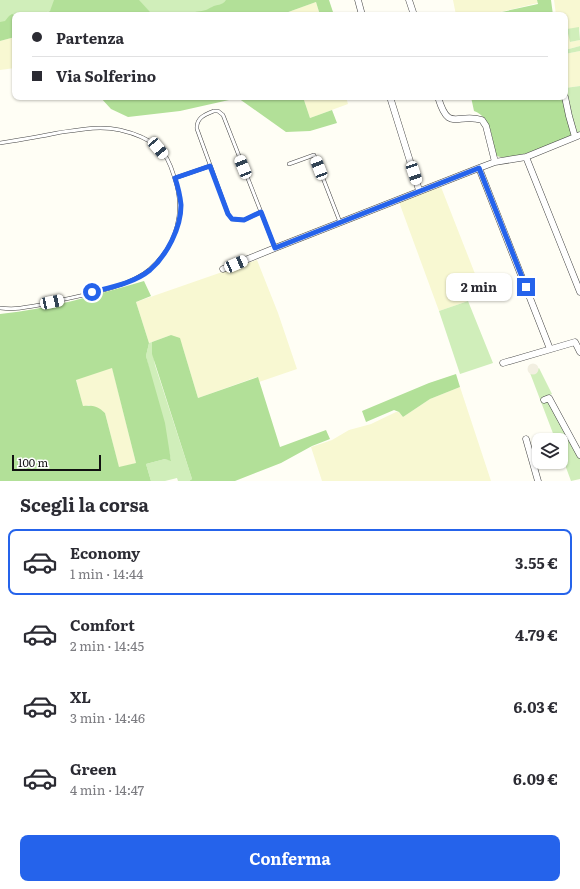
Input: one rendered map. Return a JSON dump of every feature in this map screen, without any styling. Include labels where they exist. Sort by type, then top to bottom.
[{"type":"street","points":[[358,0],[361,12]]},
{"type":"street","points":[[408,0],[413,12]]},
{"type":"street","points":[[391,100],[420,190]]},
{"type":"street","points":[[439,100],[442,111],[447,117],[455,120],[475,118],[482,120],[486,126],[495,162]]},
{"type":"street","points":[[223,269],[420,190],[495,162],[526,157],[578,136],[569,116],[566,100]]},
{"type":"street","points":[[526,157],[580,292]]},
{"type":"street","points":[[479,168],[550,348]]},
{"type":"street","points":[[503,363],[574,342],[580,336]]},
{"type":"street","points":[[574,342],[580,352]]},
{"type":"street","points":[[544,400],[549,398],[580,455]]},
{"type":"street","points":[[526,439],[538,481]]},
{"type":"lane","points":[[261,212],[244,220],[232,219],[228,214],[197,129],[196,124],[205,114],[218,111],[223,115],[261,212],[275,248]]},
{"type":"lane","points":[[0,143],[102,127],[137,135],[158,148],[166,156],[175,178],[181,206],[175,233],[166,251],[149,270],[123,284],[77,297],[27,308],[0,308]]},
{"type":"lane","points":[[290,164],[314,155],[340,222]]},
{"type":"lane","points":[[175,178],[210,166]]},
{"type":"green space","points":[[0,0],[76,0],[47,12],[12,12],[12,25],[0,30]]},
{"type":"green space","points":[[54,0],[139,0],[150,12],[48,12],[50,11]]},
{"type":"green space","points":[[138,0],[240,0],[211,12],[150,12]]},
{"type":"green space","points":[[226,0],[329,0],[333,12],[319,12],[316,2],[288,12],[196,12],[207,10]]},
{"type":"green space","points":[[453,0],[537,0],[538,3],[500,12],[455,12]]},
{"type":"green space","points":[[537,0],[551,0],[553,12],[502,12],[538,4]]},
{"type":"green space","points":[[554,0],[580,0],[580,31],[579,27],[570,42],[580,40],[580,46],[568,49],[568,12],[556,12]]},
{"type":"green space","points":[[316,2],[319,12],[288,12]]},
{"type":"green space","points":[[12,14],[12,38],[0,41],[0,22],[5,21]]},
{"type":"green space","points":[[579,27],[580,40],[570,42],[568,29]]},
{"type":"green space","points":[[12,38],[12,68],[0,70],[0,41]]},
{"type":"green space","points":[[580,46],[580,51],[568,53],[568,49]]},
{"type":"green space","points":[[580,51],[580,86],[568,88],[568,53]]},
{"type":"green space","points":[[580,86],[580,132],[576,133],[567,100],[568,88]]},
{"type":"green space","points":[[103,100],[229,100],[180,111],[128,117],[111,109]]},
{"type":"green space","points":[[241,100],[304,100],[310,118],[332,110],[337,123],[310,131],[286,132]]},
{"type":"green space","points":[[304,100],[347,100],[348,104],[310,118]]},
{"type":"green space","points":[[472,100],[565,100],[572,135],[522,155],[502,157],[495,155],[488,123],[480,114],[474,111]]},
{"type":"green space","points":[[441,187],[479,284],[463,290],[468,301],[439,311],[399,202]]},
{"type":"green space","points":[[257,260],[278,313],[297,369],[259,382],[257,377],[198,398],[182,345],[171,335],[149,343],[136,302]]},
{"type":"green space","points":[[144,281],[151,296],[136,302],[149,343],[146,356],[165,423],[171,461],[165,459],[146,464],[151,481],[0,481],[0,314],[54,305]],"holes":[[[112,368],[136,463],[119,467],[105,413],[95,406],[83,406],[76,380]]]},
{"type":"green space","points":[[468,301],[493,363],[460,374],[439,311]]},
{"type":"green space","points":[[171,335],[180,338],[198,398],[258,377],[280,447],[326,430],[330,439],[312,446],[281,463],[235,481],[189,481],[192,479],[152,354],[152,342]]},
{"type":"green space","points":[[152,342],[155,365],[192,479],[189,481],[178,481],[177,478],[165,481],[151,481],[146,464],[165,459],[171,460],[146,356],[149,343]]},
{"type":"green space","points":[[112,367],[136,463],[119,468],[105,413],[89,405],[83,407],[76,379]]},
{"type":"green space","points":[[539,368],[552,394],[547,396],[567,433],[553,433],[530,373],[531,374]]},
{"type":"green space","points":[[456,374],[460,387],[430,399],[403,417],[399,412],[394,410],[366,422],[362,411],[429,383]]},
{"type":"green space","points":[[460,387],[491,481],[322,481],[311,447],[332,440],[349,430],[371,424],[396,412],[399,412],[403,417],[430,399]]},
{"type":"green space","points":[[568,435],[580,458],[580,479],[571,481],[567,469],[568,469]]},
{"type":"shaded area","points":[[533,363],[537,365],[539,369],[537,373],[533,375],[529,373],[527,369],[529,365]]},
{"type":"route","points":[[92,292],[123,284],[149,270],[158,261],[171,243],[179,219],[181,206],[175,178],[210,166],[228,214],[232,219],[244,220],[261,212],[275,248],[479,168],[526,287]]}]
